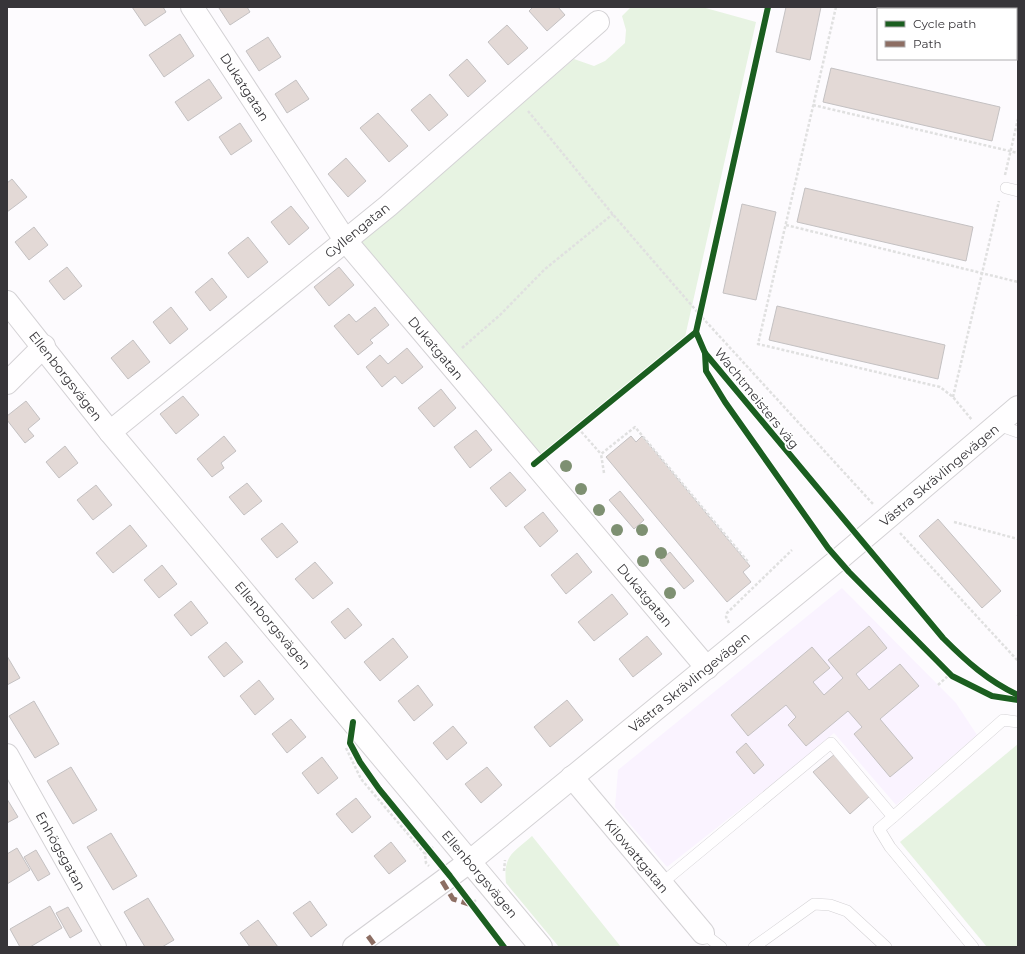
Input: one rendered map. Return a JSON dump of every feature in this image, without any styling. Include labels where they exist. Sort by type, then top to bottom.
[{"type":"street","name":"Dukatgatan","points":[[192,7],[345,240],[707,668]]},
{"type":"street","name":"Gyllengatan","points":[[110,432],[388,206],[598,22]]},
{"type":"street","name":"Ellenborgsvägen","points":[[7,302],[44,346],[110,432],[541,947]]},
{"type":"street","points":[[7,382],[44,346]]},
{"type":"street","name":"Västra Skrävlingevägen","points":[[354,947],[469,862],[920,493],[1000,431],[1018,407]]},
{"type":"street","name":"Enhögsgatan","points":[[7,755],[115,947]]},
{"type":"street","name":"Kilowattgatan","points":[[572,777],[703,934]]},
{"type":"lane","points":[[1003,189],[1018,190]]},
{"type":"lane","points":[[973,947],[890,847],[879,829],[1003,720],[1018,722]]},
{"type":"lane","points":[[666,890],[668,878],[830,743],[893,816]]},
{"type":"lane","points":[[754,947],[814,904],[830,905],[846,912],[886,947]]},
{"type":"lane","points":[[703,934],[721,947]]},
{"type":"path","points":[[836,7],[758,344],[940,387],[1000,431]]},
{"type":"path","points":[[515,95],[613,214],[700,315],[876,508]]},
{"type":"path","points":[[814,105],[1018,153]]},
{"type":"path","points":[[953,396],[1003,189],[1018,118]]},
{"type":"path","points":[[447,361],[500,315],[545,269],[613,214]]},
{"type":"path","points":[[786,225],[1018,282]]},
{"type":"path","points":[[698,326],[702,307]]},
{"type":"path","points":[[572,433],[584,423]]},
{"type":"path","points":[[601,454],[635,427],[749,563]]},
{"type":"path","points":[[578,428],[601,454],[604,473]]},
{"type":"path","points":[[954,522],[1018,539]]},
{"type":"path","points":[[898,531],[1018,661]]},
{"type":"path","points":[[729,624],[726,617],[727,613],[792,550]]},
{"type":"path","points":[[945,668],[950,674],[959,679]]},
{"type":"path","points":[[938,685],[950,674]]},
{"type":"shaded area","points":[[842,588],[956,703],[977,735],[896,805],[834,733],[667,867],[615,807],[618,770]]},
{"type":"green space","points":[[631,7],[702,7],[756,22],[685,337],[542,459],[359,243],[574,59],[594,66],[605,61],[625,43],[626,30],[622,16]]},
{"type":"green space","points":[[1018,744],[1018,947],[987,947],[900,842]]},
{"type":"green space","points":[[532,836],[621,947],[559,947],[506,883],[505,874],[508,860],[515,851]]},
{"type":"building","points":[[132,7],[163,7],[166,12],[145,26]]},
{"type":"building","points":[[247,7],[250,12],[230,25],[219,8]]},
{"type":"building","points":[[533,7],[558,7],[565,15],[547,31],[529,11]]},
{"type":"building","points":[[786,7],[821,7],[810,60],[776,52]]},
{"type":"building","points":[[953,7],[1018,7],[1018,22],[1017,8]]},
{"type":"building","points":[[507,25],[528,48],[508,65],[488,42]]},
{"type":"building","points":[[180,34],[194,56],[164,77],[149,55]]},
{"type":"building","points":[[268,37],[281,57],[259,71],[246,51]]},
{"type":"building","points":[[467,59],[486,81],[468,97],[449,75]]},
{"type":"building","points":[[831,68],[1000,107],[992,141],[823,102]]},
{"type":"building","points":[[209,79],[222,98],[188,121],[175,102]]},
{"type":"building","points":[[296,80],[309,99],[287,113],[275,94]]},
{"type":"building","points":[[430,94],[448,115],[429,131],[411,110]]},
{"type":"building","points":[[378,113],[408,146],[389,162],[360,128]]},
{"type":"building","points":[[240,123],[252,141],[231,155],[219,137]]},
{"type":"building","points":[[346,158],[366,181],[348,197],[328,174]]},
{"type":"building","points":[[12,179],[27,197],[7,212],[7,183]]},
{"type":"building","points":[[805,188],[973,227],[966,261],[797,222]]},
{"type":"building","points":[[742,204],[776,212],[756,300],[723,293]]},
{"type":"building","points":[[291,206],[309,228],[289,245],[271,222]]},
{"type":"building","points":[[34,227],[48,245],[29,260],[15,242]]},
{"type":"building","points":[[248,237],[268,262],[248,278],[228,253]]},
{"type":"building","points":[[67,267],[82,286],[64,300],[49,281]]},
{"type":"building","points":[[339,267],[354,285],[329,306],[314,287]]},
{"type":"building","points":[[212,278],[227,297],[210,311],[195,292]]},
{"type":"building","points":[[777,306],[945,345],[938,379],[769,340]]},
{"type":"building","points":[[171,307],[188,329],[170,344],[153,322]]},
{"type":"building","points":[[375,307],[389,325],[370,340],[373,343],[358,355],[334,326],[349,314],[356,322]]},
{"type":"building","points":[[133,340],[150,362],[128,379],[111,358]]},
{"type":"building","points":[[407,348],[423,367],[402,384],[395,376],[382,387],[366,367],[380,355],[388,364]]},
{"type":"building","points":[[441,389],[456,408],[434,427],[418,408]]},
{"type":"building","points":[[183,396],[199,415],[176,434],[160,414]]},
{"type":"building","points":[[26,401],[40,419],[28,429],[34,436],[25,443],[7,420],[7,416]]},
{"type":"building","points":[[476,430],[492,450],[470,468],[454,447]]},
{"type":"building","points":[[224,436],[236,451],[221,463],[224,468],[212,477],[197,459]]},
{"type":"building","points":[[631,436],[636,442],[642,436],[750,566],[743,572],[751,582],[727,602],[606,457]]},
{"type":"building","points":[[65,446],[78,463],[59,478],[46,462]]},
{"type":"building","points":[[510,472],[526,490],[506,507],[490,488]]},
{"type":"building","points":[[247,483],[262,501],[244,515],[229,497]]},
{"type":"building","points":[[96,485],[112,505],[93,520],[77,500]]},
{"type":"building","points":[[620,491],[644,520],[634,529],[609,500]]},
{"type":"building","points":[[543,512],[558,531],[540,547],[524,527]]},
{"type":"building","points":[[938,519],[1001,591],[982,608],[919,536]]},
{"type":"building","points":[[282,523],[298,542],[277,558],[261,539]]},
{"type":"building","points":[[130,525],[147,546],[113,573],[96,553]]},
{"type":"building","points":[[670,552],[694,581],[684,589],[660,560]]},
{"type":"building","points":[[577,553],[592,572],[566,594],[551,575]]},
{"type":"building","points":[[315,562],[333,583],[313,599],[295,579]]},
{"type":"building","points":[[162,565],[177,584],[159,598],[144,580]]},
{"type":"building","points":[[612,594],[628,614],[594,641],[578,622]]},
{"type":"building","points":[[191,601],[208,623],[191,636],[174,615]]},
{"type":"building","points":[[348,608],[362,625],[345,639],[331,622]]},
{"type":"building","points":[[869,626],[887,648],[856,674],[869,690],[900,664],[919,686],[880,719],[913,758],[890,777],[854,734],[862,727],[848,711],[806,746],[788,725],[796,717],[786,705],[748,736],[731,715],[812,647],[830,668],[813,682],[824,695],[843,678],[828,660]]},
{"type":"building","points":[[647,636],[662,654],[633,677],[619,659]]},
{"type":"building","points":[[393,638],[408,657],[380,681],[364,662]]},
{"type":"building","points":[[226,642],[243,662],[224,677],[208,657]]},
{"type":"building","points":[[7,656],[20,678],[7,685]]},
{"type":"building","points":[[259,680],[274,699],[255,715],[240,696]]},
{"type":"building","points":[[418,685],[433,705],[414,721],[398,701]]},
{"type":"building","points":[[567,700],[583,720],[550,747],[534,727]]},
{"type":"building","points":[[34,701],[59,744],[35,758],[9,716]]},
{"type":"building","points":[[291,719],[306,737],[287,753],[272,734]]},
{"type":"building","points":[[453,726],[467,743],[447,760],[433,743]]},
{"type":"building","points":[[746,743],[764,765],[754,774],[736,752]]},
{"type":"building","points":[[835,754],[870,796],[850,814],[813,772]]},
{"type":"building","points":[[322,757],[338,778],[318,794],[302,773]]},
{"type":"building","points":[[71,767],[97,810],[73,824],[47,781]]},
{"type":"building","points":[[487,767],[502,785],[481,803],[465,784]]},
{"type":"building","points":[[356,798],[371,817],[352,833],[336,814]]},
{"type":"building","points":[[7,799],[18,817],[7,823]]},
{"type":"building","points":[[111,833],[137,876],[113,890],[87,847]]},
{"type":"building","points":[[391,842],[406,861],[389,874],[374,856]]},
{"type":"building","points":[[17,848],[30,870],[7,884],[7,854]]},
{"type":"building","points":[[36,850],[50,874],[38,881],[24,857]]},
{"type":"building","points":[[148,898],[174,940],[162,947],[145,947],[124,912]]},
{"type":"building","points":[[310,901],[327,925],[311,937],[293,913]]},
{"type":"building","points":[[50,906],[62,928],[30,947],[20,947],[10,929]]},
{"type":"building","points":[[68,907],[82,931],[70,938],[56,913]]},
{"type":"building","points":[[258,920],[278,947],[250,947],[240,933]]},
{"type":"marked path","points":[[442,881],[453,899],[469,904]]},
{"type":"marked path","points":[[368,936],[376,947]]},
{"type":"cycle path","name":"Wachtmeisters väg","points":[[768,7],[696,332],[705,353],[943,638],[960,655],[987,677],[1018,695]]},
{"type":"cycle path","points":[[534,464],[696,332]]},
{"type":"cycle path","name":"Wachtmeisters väg","points":[[705,353],[706,371],[725,402],[828,548],[849,572],[952,676],[992,696],[1018,700]]},
{"type":"cycle path","points":[[353,722],[350,743],[360,762],[379,789],[450,876],[504,947]]}]
